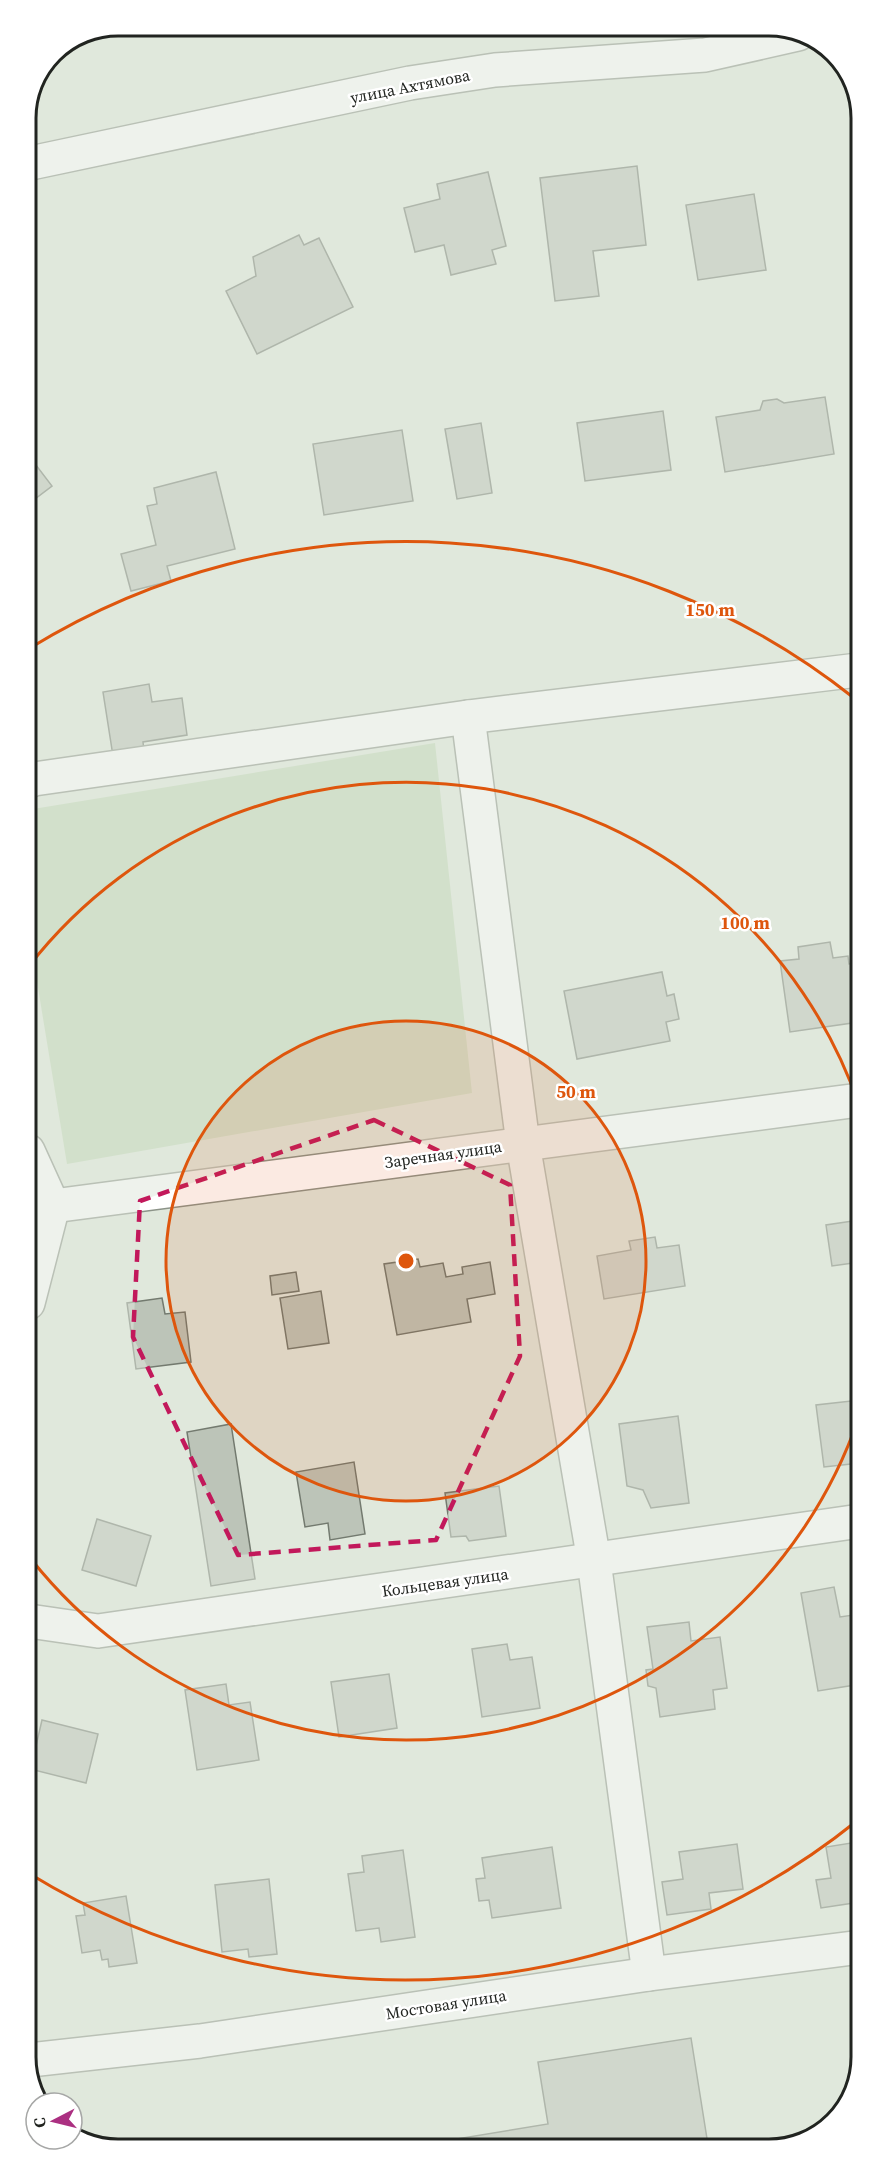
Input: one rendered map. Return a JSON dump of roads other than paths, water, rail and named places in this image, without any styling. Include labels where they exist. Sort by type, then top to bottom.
[{"type":"street","name":"улица Ахтямова","points":[[36,162],[410,83],[495,70],[705,55],[782,38]]},
{"type":"street","points":[[36,779],[468,717],[851,671]]},
{"type":"street","points":[[468,717],[523,1143],[594,1561],[650,1974]]},
{"type":"street","name":"Заречная улица","points":[[40,1203],[851,1101]]},
{"type":"street","points":[[36,1186],[40,1203],[36,1236]]},
{"type":"street","name":"Кольцевая улица","points":[[36,1622],[98,1631],[851,1522]]},
{"type":"street","name":"Мостовая улица","points":[[36,2059],[200,2041],[650,1974],[851,1948]]}]
